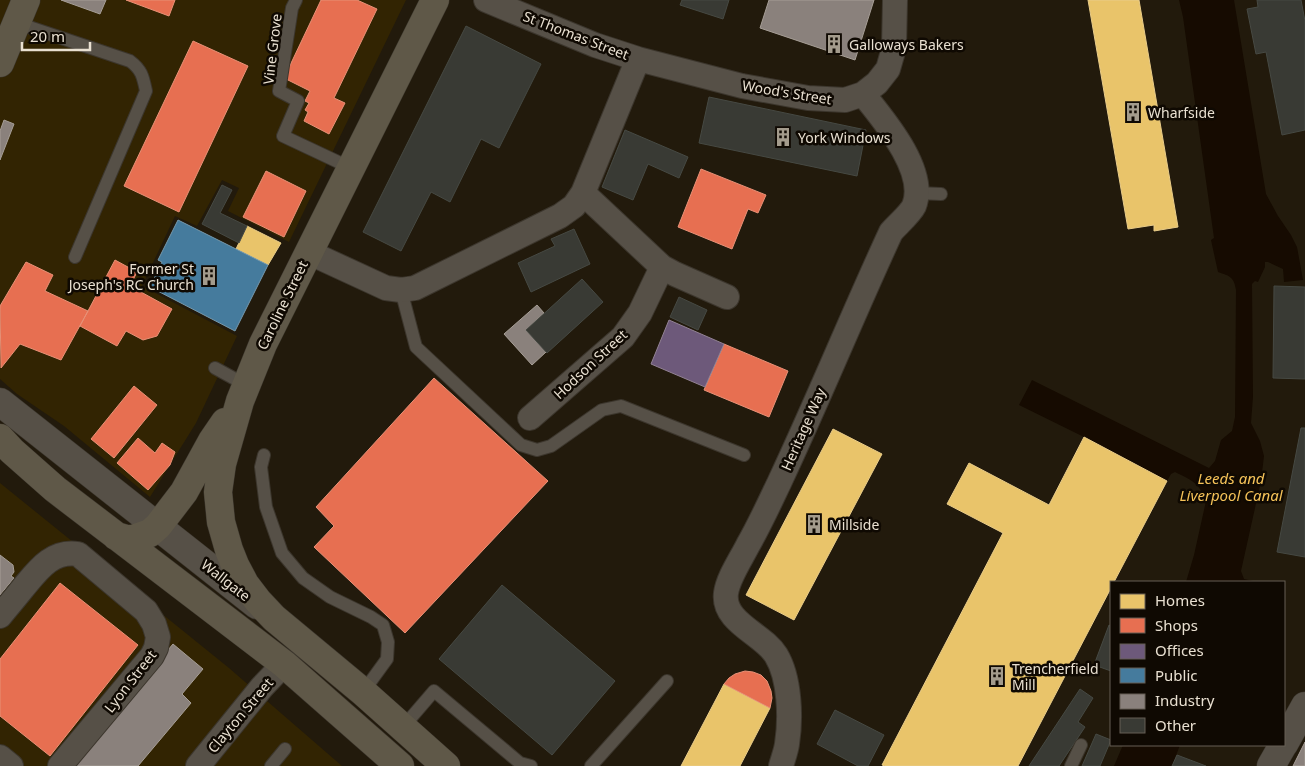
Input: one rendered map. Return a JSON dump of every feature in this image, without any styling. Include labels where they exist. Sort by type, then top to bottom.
[{"type":"highway","name":"Caroline Street","points":[[274,618],[245,584],[229,550],[221,522],[218,492],[222,464],[243,393],[263,344],[435,0]]},
{"type":"highway","points":[[0,63],[21,11]]},
{"type":"highway","points":[[116,536],[133,539],[150,533],[158,526],[184,492],[212,441],[243,393]]},
{"type":"highway","points":[[0,438],[12,451],[55,488],[284,664],[400,766]]},
{"type":"highway","name":"Wallgate","points":[[274,618],[363,692],[446,766]]},
{"type":"street","name":"St Thomas Street","points":[[486,0],[594,44],[638,59]]},
{"type":"street","name":"Wood's Street","points":[[638,59],[742,86],[808,98],[846,100],[863,94],[888,69],[894,48],[895,0]]},
{"type":"street","points":[[308,252],[386,288],[401,290],[415,288],[560,216],[574,206],[583,193],[638,59]]},
{"type":"street","points":[[863,94],[886,123],[904,151],[915,176],[917,193]]},
{"type":"street","points":[[583,193],[662,267],[727,297]]},
{"type":"street","name":"Heritage Way","points":[[781,766],[787,744],[788,716],[783,670],[775,654],[764,642],[734,618],[728,607],[726,594],[729,582],[781,479],[891,232],[913,207],[917,193]]},
{"type":"street","name":"Hodson Street","points":[[530,418],[623,337],[640,313],[662,267]]},
{"type":"street","name":"Wallgate","points":[[0,402],[274,618]]},
{"type":"street","name":"Lyon Street","points":[[0,616],[40,568],[59,555],[69,553],[78,554],[146,611],[154,624],[158,637],[152,656],[60,766]]},
{"type":"street","name":"Clayton Street","points":[[198,766],[262,687],[284,664]]},
{"type":"street","points":[[1285,742],[1305,706]]},
{"type":"street","points":[[1271,766],[1283,746]]},
{"type":"street","points":[[0,757],[11,766]]},
{"type":"lane","name":"Vine Grove","points":[[296,0],[292,8],[279,91],[298,101],[283,136],[351,168]]},
{"type":"lane","points":[[21,11],[130,61],[138,67],[143,76],[146,91],[75,257]]},
{"type":"lane","points":[[917,193],[941,194]]},
{"type":"lane","points":[[401,290],[416,347],[522,445],[537,450],[551,446],[602,410],[621,406],[744,455]]},
{"type":"lane","points":[[215,368],[243,393]]},
{"type":"lane","points":[[264,455],[262,467],[266,507],[282,553],[303,578],[330,597],[383,625],[388,642],[387,659],[363,692]]},
{"type":"lane","points":[[591,766],[667,681]]},
{"type":"lane","points":[[402,727],[434,691],[520,763],[531,766]]},
{"type":"lane","points":[[1071,766],[1081,745]]},
{"type":"lane","points":[[271,766],[285,749]]},
{"type":"shaded area","points":[[0,0],[406,0],[289,242],[228,211],[239,188],[222,180],[197,226],[175,216],[142,286],[237,336],[196,423],[150,497],[64,426],[17,394],[0,379]]},
{"type":"shaded area","points":[[0,483],[229,668],[342,766],[0,766]]},
{"type":"water","name":"Leeds and Liverpool Canal","points":[[1179,0],[1234,0],[1266,194],[1297,247],[1303,280],[1284,282],[1283,269],[1265,262],[1265,267],[1258,282],[1255,281],[1252,284],[1253,397],[1251,423],[1260,441],[1264,456],[1261,481],[1241,571],[1244,579],[1253,581],[1186,581],[1206,501],[1194,482],[1175,472],[1171,474],[1167,481],[1019,405],[1032,380],[1209,468],[1215,461],[1221,440],[1232,431],[1235,417],[1236,290],[1231,278],[1218,272],[1211,240],[1214,238]]},
{"type":"water","points":[[1123,746],[1180,746],[1172,766],[1114,766]]},
{"type":"building: Homes","name":"Wharfside","points":[[1088,0],[1139,0],[1178,227],[1154,231],[1154,225],[1128,229]]},
{"type":"building: Homes","points":[[247,226],[281,243],[268,265],[236,249]]},
{"type":"building: Homes","name":"Millside","points":[[833,429],[882,454],[794,620],[746,595]]},
{"type":"building: Homes","name":"Trencherfield Mill","points":[[1084,437],[1167,481],[1115,581],[1110,581],[1110,590],[1018,766],[882,765],[1003,533],[947,504],[969,463],[1049,505]]},
{"type":"building: Homes","points":[[724,684],[770,708],[740,766],[681,766]]},
{"type":"building: Shops","points":[[126,0],[175,0],[169,16]]},
{"type":"building: Shops","points":[[321,0],[357,0],[377,9],[334,98],[345,103],[329,134],[304,121],[308,112],[305,110],[309,103],[305,101],[310,91],[284,78]]},
{"type":"building: Shops","points":[[193,41],[248,66],[179,212],[124,186]]},
{"type":"building: Shops","points":[[701,169],[766,195],[758,213],[748,209],[732,249],[678,227]]},
{"type":"building: Shops","points":[[266,171],[306,191],[284,237],[243,217]]},
{"type":"building: Shops","points":[[115,260],[137,272],[130,286],[172,309],[157,336],[143,340],[126,331],[117,346],[80,326]]},
{"type":"building: Shops","points":[[26,262],[53,275],[45,291],[88,311],[61,360],[20,344],[1,368],[0,306]]},
{"type":"building: Shops","points":[[724,344],[788,371],[769,417],[704,390]]},
{"type":"building: Shops","points":[[434,378],[548,481],[405,633],[314,547],[334,526],[316,507]]},
{"type":"building: Shops","points":[[134,386],[157,405],[114,458],[91,439]]},
{"type":"building: Shops","points":[[138,438],[155,453],[162,443],[175,452],[170,465],[148,490],[117,463]]},
{"type":"building: Shops","points":[[60,583],[138,645],[50,756],[0,716],[0,659]]},
{"type":"building: Shops","points":[[745,671],[761,675],[767,681],[772,698],[770,708],[724,684],[735,674]]},
{"type":"building: Offices","points":[[669,320],[724,344],[705,387],[651,364]]},
{"type":"building: Public","name":"Former St Joseph's RC Church","points":[[178,220],[268,265],[235,331],[150,287],[162,262],[158,260]]},
{"type":"building: Industry","points":[[61,0],[106,0],[100,14]]},
{"type":"building: Industry","name":"Galloways Bakers","points":[[769,0],[874,0],[855,60],[760,28]]},
{"type":"building: Industry","points":[[4,120],[14,124],[0,160],[0,131]]},
{"type":"building: Industry","points":[[537,305],[544,313],[526,330],[546,352],[532,365],[504,334]]},
{"type":"building: Industry","points":[[0,555],[13,565],[14,572],[11,576],[14,578],[0,595]]},
{"type":"building: Industry","points":[[173,644],[203,669],[182,694],[191,703],[138,766],[69,766]]},
{"type":"building: Industry","points":[[1305,742],[1305,766],[1293,766]]},
{"type":"building: Other","points":[[682,0],[729,0],[723,19],[680,5]]},
{"type":"building: Other","points":[[1257,0],[1301,0],[1305,21],[1305,130],[1282,135],[1266,52],[1256,54],[1247,9],[1258,7]]},
{"type":"building: Other","points":[[466,26],[541,64],[499,148],[481,139],[450,202],[431,192],[401,251],[363,232]]},
{"type":"building: Other","name":"York Windows","points":[[709,97],[866,130],[857,176],[699,143]]},
{"type":"building: Other","points":[[625,130],[688,157],[679,178],[648,164],[633,200],[602,187]]},
{"type":"building: Other","points":[[222,185],[232,190],[220,213],[247,226],[239,243],[202,224]]},
{"type":"building: Other","points":[[574,229],[590,264],[531,292],[518,263],[555,246],[551,239]]},
{"type":"building: Other","points":[[582,279],[603,302],[547,353],[526,330]]},
{"type":"building: Other","points":[[1274,286],[1305,287],[1305,379],[1273,378]]},
{"type":"building: Other","points":[[679,297],[707,310],[698,330],[670,317]]},
{"type":"building: Other","points":[[1301,428],[1305,428],[1305,557],[1277,552]]},
{"type":"building: Other","points":[[502,585],[615,681],[552,755],[439,659]]},
{"type":"building: Other","points":[[1109,625],[1110,671],[1094,665]]},
{"type":"building: Other","points":[[1080,689],[1093,698],[1078,722],[1085,727],[1059,766],[1029,766]]},
{"type":"building: Other","points":[[835,710],[884,735],[868,766],[858,766],[817,744]]},
{"type":"building: Other","points":[[1096,734],[1110,740],[1100,766],[1082,766]]},
{"type":"building: Other","points":[[1177,755],[1206,766],[1172,766]]},
{"type":"place","name":"Galloways Bakers","points":[[834,44]]},
{"type":"place","name":"Wharfside","points":[[1133,112]]},
{"type":"place","name":"York Windows","points":[[783,137]]},
{"type":"place","name":"Former St Joseph's RC Church","points":[[209,276]]},
{"type":"place","name":"Millside","points":[[814,524]]},
{"type":"place","name":"Trencherfield Mill","points":[[997,676]]}]
